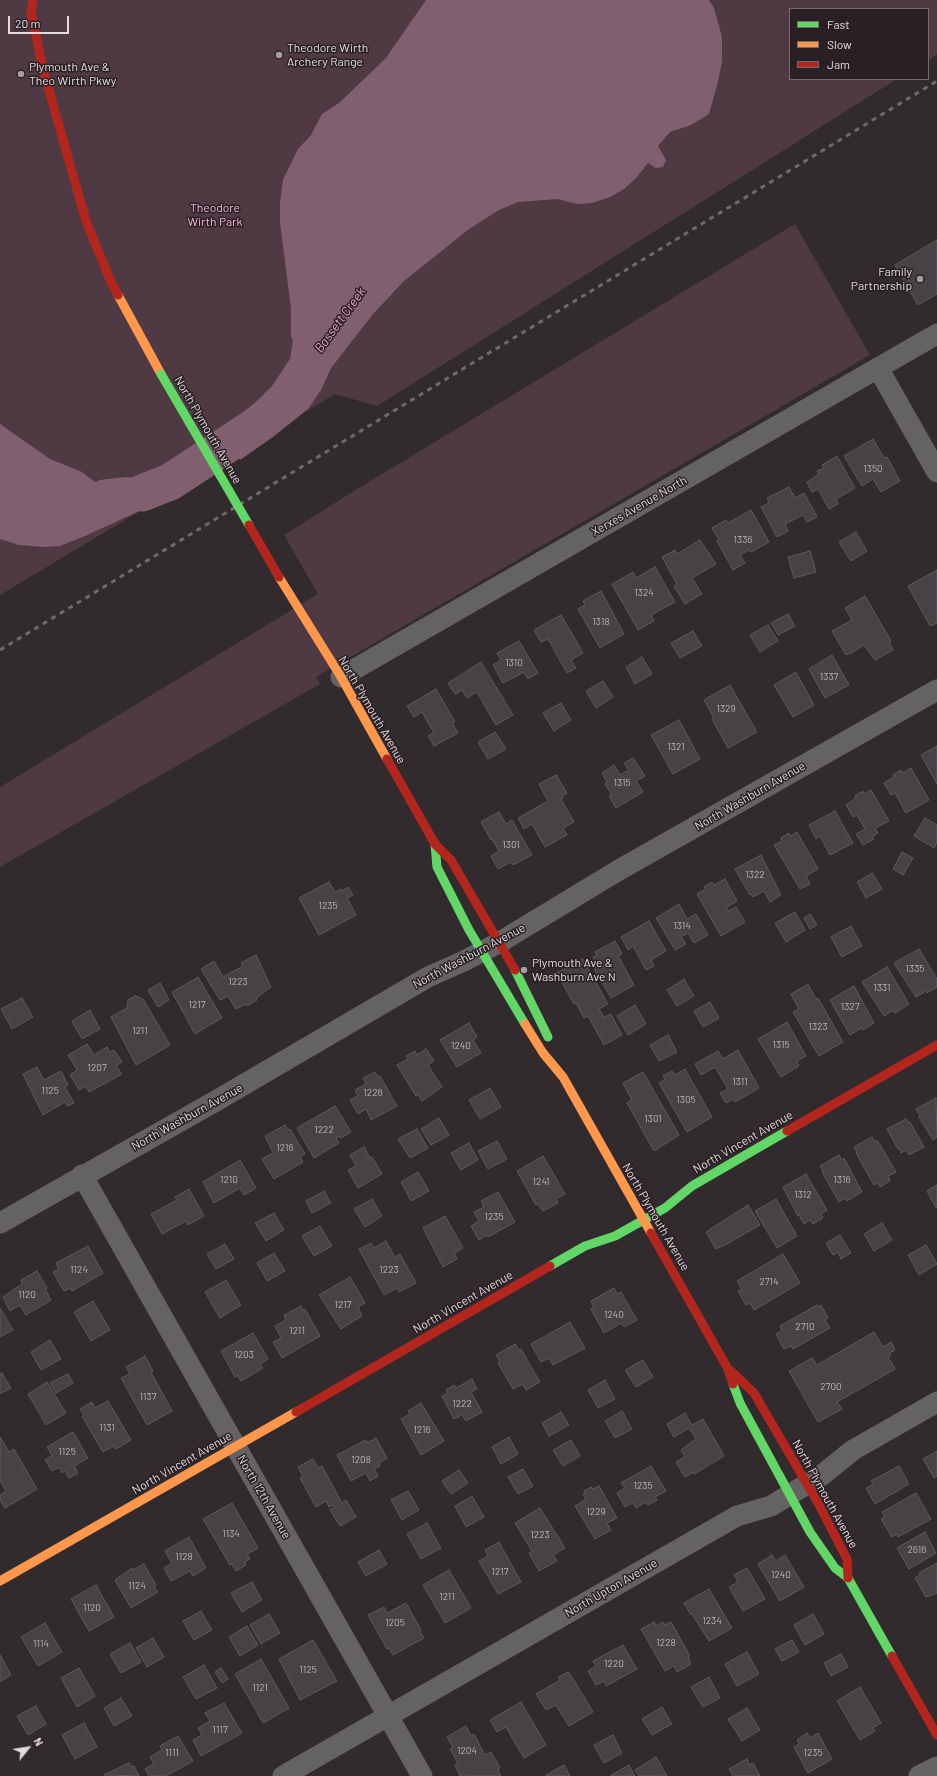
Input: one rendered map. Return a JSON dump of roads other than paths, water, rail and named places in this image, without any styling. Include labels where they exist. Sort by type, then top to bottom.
[{"type":"street","name":"North Plymouth Avenue","points":[[33,0],[31,12],[42,69],[86,221],[111,282],[161,374],[279,577],[341,678],[435,844],[452,860],[491,947],[543,1054],[563,1077]]},
{"type":"street","name":"Xerxes Avenue North","points":[[341,678],[937,334]]},
{"type":"street","points":[[878,368],[937,472]]},
{"type":"street","name":"North Washburn Avenue","points":[[0,1222],[214,1102],[428,977],[491,947],[619,870],[937,690]]},
{"type":"street","name":"North Plymouth Avenue","points":[[435,844],[437,867],[491,947],[551,1042]]},
{"type":"street","name":"North Vincent Avenue","points":[[0,1581],[585,1246],[615,1236],[644,1220],[670,1205],[692,1186],[937,1045]]},
{"type":"street","name":"North Plymouth Avenue","points":[[556,1056],[563,1077],[728,1369],[740,1403],[810,1532],[835,1568],[848,1578],[937,1735]]},
{"type":"street","name":"North 12th Avenue","points":[[82,1175],[422,1776]]},
{"type":"street","name":"North Plymouth Avenue","points":[[728,1369],[754,1393],[808,1484],[847,1559],[848,1578]]},
{"type":"street","name":"North Upton Avenue","points":[[283,1776],[737,1516],[771,1506],[822,1476],[853,1450],[937,1402]]},
{"type":"street","points":[[919,1776],[937,1767]]},
{"type":"water","points":[[426,0],[709,0],[714,8],[722,37],[722,61],[709,114],[691,125],[670,132],[658,146],[666,160],[663,167],[656,168],[648,163],[636,178],[624,189],[610,197],[592,203],[577,204],[558,199],[518,202],[499,210],[469,229],[404,281],[373,314],[331,368],[321,390],[308,409],[273,437],[240,460],[223,430],[245,413],[272,386],[290,359],[293,341],[291,336],[291,308],[280,223],[280,203],[283,180],[298,149],[311,135],[322,114],[339,103],[386,58]]},
{"type":"water","points":[[0,424],[50,459],[82,472],[95,482],[125,477],[143,478],[153,472],[172,469],[182,460],[195,482],[170,497],[60,546],[44,547],[19,545],[0,539]]},
{"type":"waterway","name":"Bassett Creek","points":[[142,493],[170,482],[251,429],[271,414]]},
{"type":"railway","points":[[0,650],[937,81]]},
{"type":"place","name":"Theodore Wirth Archery Range","points":[[279,55]]},
{"type":"place","name":"Plymouth Ave & Theo Wirth Pkwy","points":[[21,74]]},
{"type":"place","name":"Family Partnership","points":[[920,279]]},
{"type":"place","name":"Plymouth Ave & Washburn Ave N","points":[[524,970]]},
{"type":"park label","name":"Theodore Wirth Park","points":[[215,215]]}]
